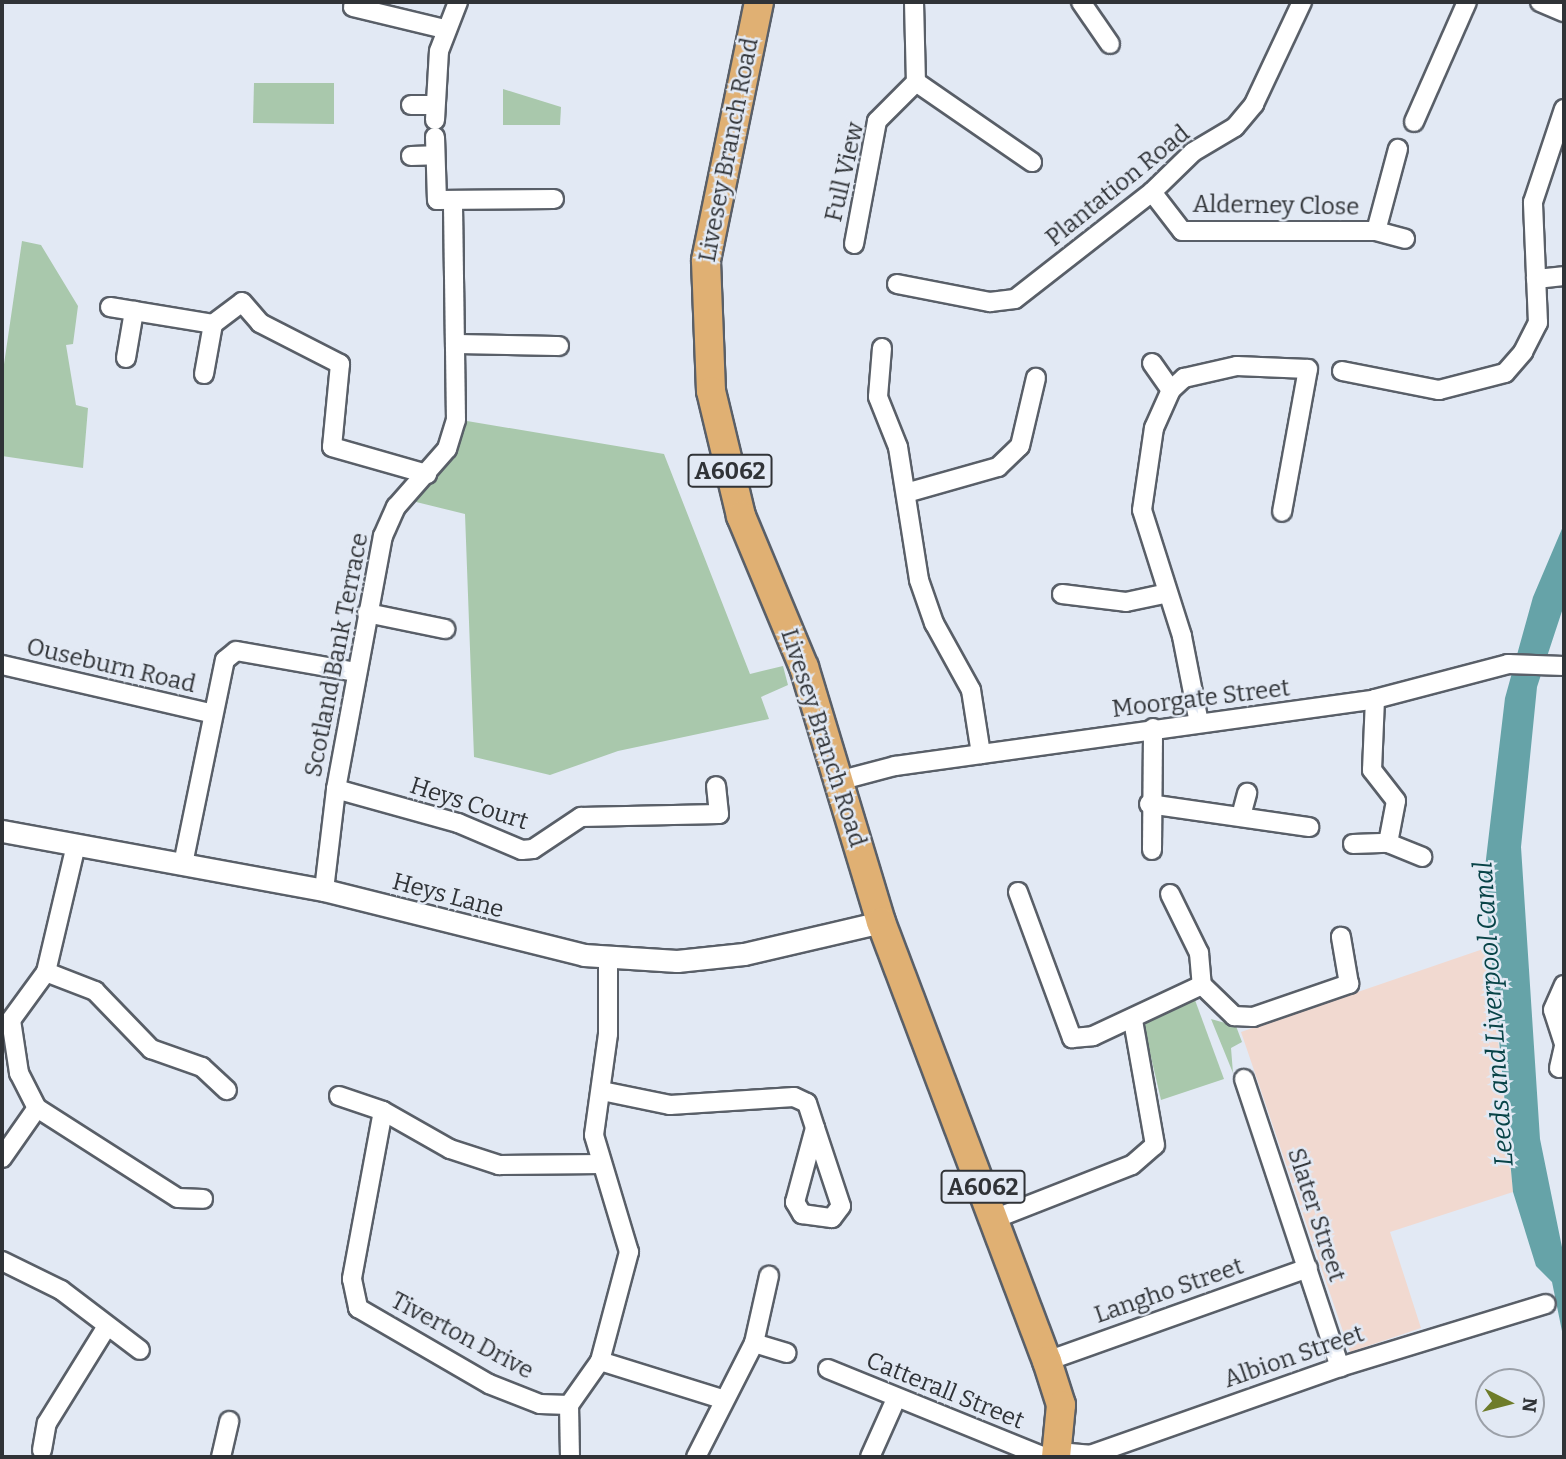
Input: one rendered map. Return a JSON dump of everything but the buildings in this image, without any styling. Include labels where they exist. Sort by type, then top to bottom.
[{"type":"main road","name":"Livesey Branch Road","points":[[759,2],[706,261],[711,391],[741,516],[804,667],[842,780],[881,922],[1047,1361],[1061,1405],[1053,1455]]},
{"type":"street","points":[[458,2],[444,29],[435,129],[435,198],[554,199]]},
{"type":"street","points":[[914,2],[916,82],[1032,162]]},
{"type":"street","points":[[1081,2],[1110,44]]},
{"type":"street","name":"Plantation Road","points":[[897,284],[990,302],[1015,299],[1152,192],[1193,152],[1235,127],[1254,104],[1303,2]]},
{"type":"street","points":[[1414,122],[1467,2]]},
{"type":"street","points":[[1540,2],[1564,12]]},
{"type":"street","points":[[353,7],[444,29]]},
{"type":"street","name":"Full View","points":[[854,244],[877,121],[916,82]]},
{"type":"street","points":[[411,105],[435,129]]},
{"type":"street","points":[[1199,723],[1182,636],[1164,594],[1142,510],[1154,428],[1171,390],[1184,378],[1237,366],[1325,370],[1439,390],[1504,373],[1538,323],[1533,202],[1564,109]]},
{"type":"street","points":[[411,156],[435,129]]},
{"type":"street","name":"Alderney Close","points":[[1376,231],[1398,149]]},
{"type":"street","name":"Alderney Close","points":[[1152,192],[1182,230],[1376,231],[1405,240]]},
{"type":"street","name":"Scotland Bank Terrace","points":[[324,890],[336,789],[383,536],[396,507],[447,449],[456,421],[453,200]]},
{"type":"street","points":[[1536,279],[1564,276]]},
{"type":"street","points":[[204,374],[213,324],[242,302],[260,323],[340,364],[332,447],[427,474]]},
{"type":"street","points":[[110,307],[213,324]]},
{"type":"street","points":[[126,358],[134,311]]},
{"type":"street","points":[[455,344],[559,346]]},
{"type":"street","points":[[882,348],[875,378],[906,493],[919,580],[934,623],[971,690],[981,754]]},
{"type":"street","points":[[1152,363],[1171,390]]},
{"type":"street","points":[[1282,512],[1325,370]]},
{"type":"street","points":[[906,493],[998,467],[1020,446],[1035,378]]},
{"type":"street","points":[[1062,594],[1126,602],[1164,594]]},
{"type":"street","points":[[367,613],[445,629]]},
{"type":"street","points":[[183,864],[210,713],[225,660],[236,651],[356,672]]},
{"type":"street","name":"Moorgate Street","points":[[842,780],[981,754],[1375,699],[1508,664],[1558,664]]},
{"type":"street","name":"Ouseburn Road","points":[[2,665],[210,713]]},
{"type":"street","points":[[1375,699],[1372,769],[1396,801],[1388,843]]},
{"type":"street","points":[[1152,850],[1149,804],[1153,729]]},
{"type":"street","name":"Heys Court","points":[[336,789],[458,823],[522,850],[533,849],[581,817],[719,814],[716,786]]},
{"type":"street","points":[[1241,817],[1247,793]]},
{"type":"street","points":[[1149,804],[1309,827]]},
{"type":"street","name":"Heys Lane","points":[[2,831],[324,890],[522,943],[608,956],[677,961],[744,954],[881,922]]},
{"type":"street","points":[[1353,844],[1388,843],[1422,858]]},
{"type":"street","points":[[76,845],[46,972],[6,1019],[19,1073],[37,1108],[178,1198],[203,1199]]},
{"type":"street","points":[[1018,892],[1072,1038],[1133,1020],[1202,985]]},
{"type":"street","points":[[1170,894],[1199,953],[1202,985],[1234,1016],[1265,1013],[1349,984],[1341,937]]},
{"type":"street","points":[[570,1457],[569,1405],[600,1361],[629,1252],[594,1135],[602,1091],[608,956]]},
{"type":"street","points":[[46,972],[95,991],[151,1049],[202,1067],[227,1090]]},
{"type":"street","points":[[1559,1068],[1564,1044],[1553,1010],[1564,985]]},
{"type":"street","points":[[994,1219],[1132,1165],[1155,1145],[1133,1020]]},
{"type":"street","name":"Slater Street","points":[[1244,1080],[1340,1367]]},
{"type":"street","points":[[602,1091],[670,1105],[794,1097],[807,1103],[814,1128]]},
{"type":"street","points":[[339,1096],[383,1111],[450,1149],[499,1165],[602,1164]]},
{"type":"street","points":[[2,1158],[37,1108]]},
{"type":"street","name":"Tiverton Drive","points":[[383,1111],[352,1279],[358,1308],[489,1384],[540,1404],[569,1405]]},
{"type":"street","points":[[2,1261],[61,1290],[106,1328],[140,1350]]},
{"type":"street","name":"Langho Street","points":[[1047,1361],[1308,1268]]},
{"type":"street","points":[[696,1457],[722,1398],[754,1343],[769,1276]]},
{"type":"street","name":"Albion Street","points":[[1053,1455],[1090,1455],[1340,1367],[1546,1304]]},
{"type":"street","points":[[42,1451],[47,1423],[106,1328]]},
{"type":"street","points":[[754,1343],[788,1353]]},
{"type":"street","points":[[600,1361],[722,1398]]},
{"type":"street","name":"Catterall Street","points":[[828,1369],[1006,1450],[1053,1455]]},
{"type":"street","points":[[870,1457],[895,1401]]},
{"type":"street","points":[[220,1457],[229,1421]]},
{"type":"shaded area","points":[[1489,947],[1513,1192],[1390,1232],[1421,1328],[1350,1352],[1241,1032]]},
{"type":"green space","points":[[254,83],[334,83],[334,124],[253,123]]},
{"type":"green space","points":[[503,89],[561,107],[560,125],[503,125]]},
{"type":"green space","points":[[22,241],[41,245],[78,306],[73,344],[66,345],[76,405],[88,408],[83,468],[2,456],[2,378]]},
{"type":"green space","points":[[461,420],[664,454],[750,674],[783,666],[788,685],[761,697],[769,719],[618,751],[550,775],[474,757],[465,514],[408,500]]},
{"type":"green space","points":[[1195,1000],[1224,1079],[1161,1100],[1144,1027],[1148,1019]]},
{"type":"green space","points":[[1211,1019],[1236,1026],[1242,1042],[1231,1048],[1233,1073]]},
{"type":"water","points":[[1564,524],[1564,605],[1537,687],[1521,847],[1540,1139],[1564,1257],[1564,1341],[1552,1282],[1536,1266],[1513,1192],[1484,876],[1505,698],[1533,597]]},
{"type":"water label","name":"Leeds and Liverpool Canal","points":[[1494,1014]]}]
